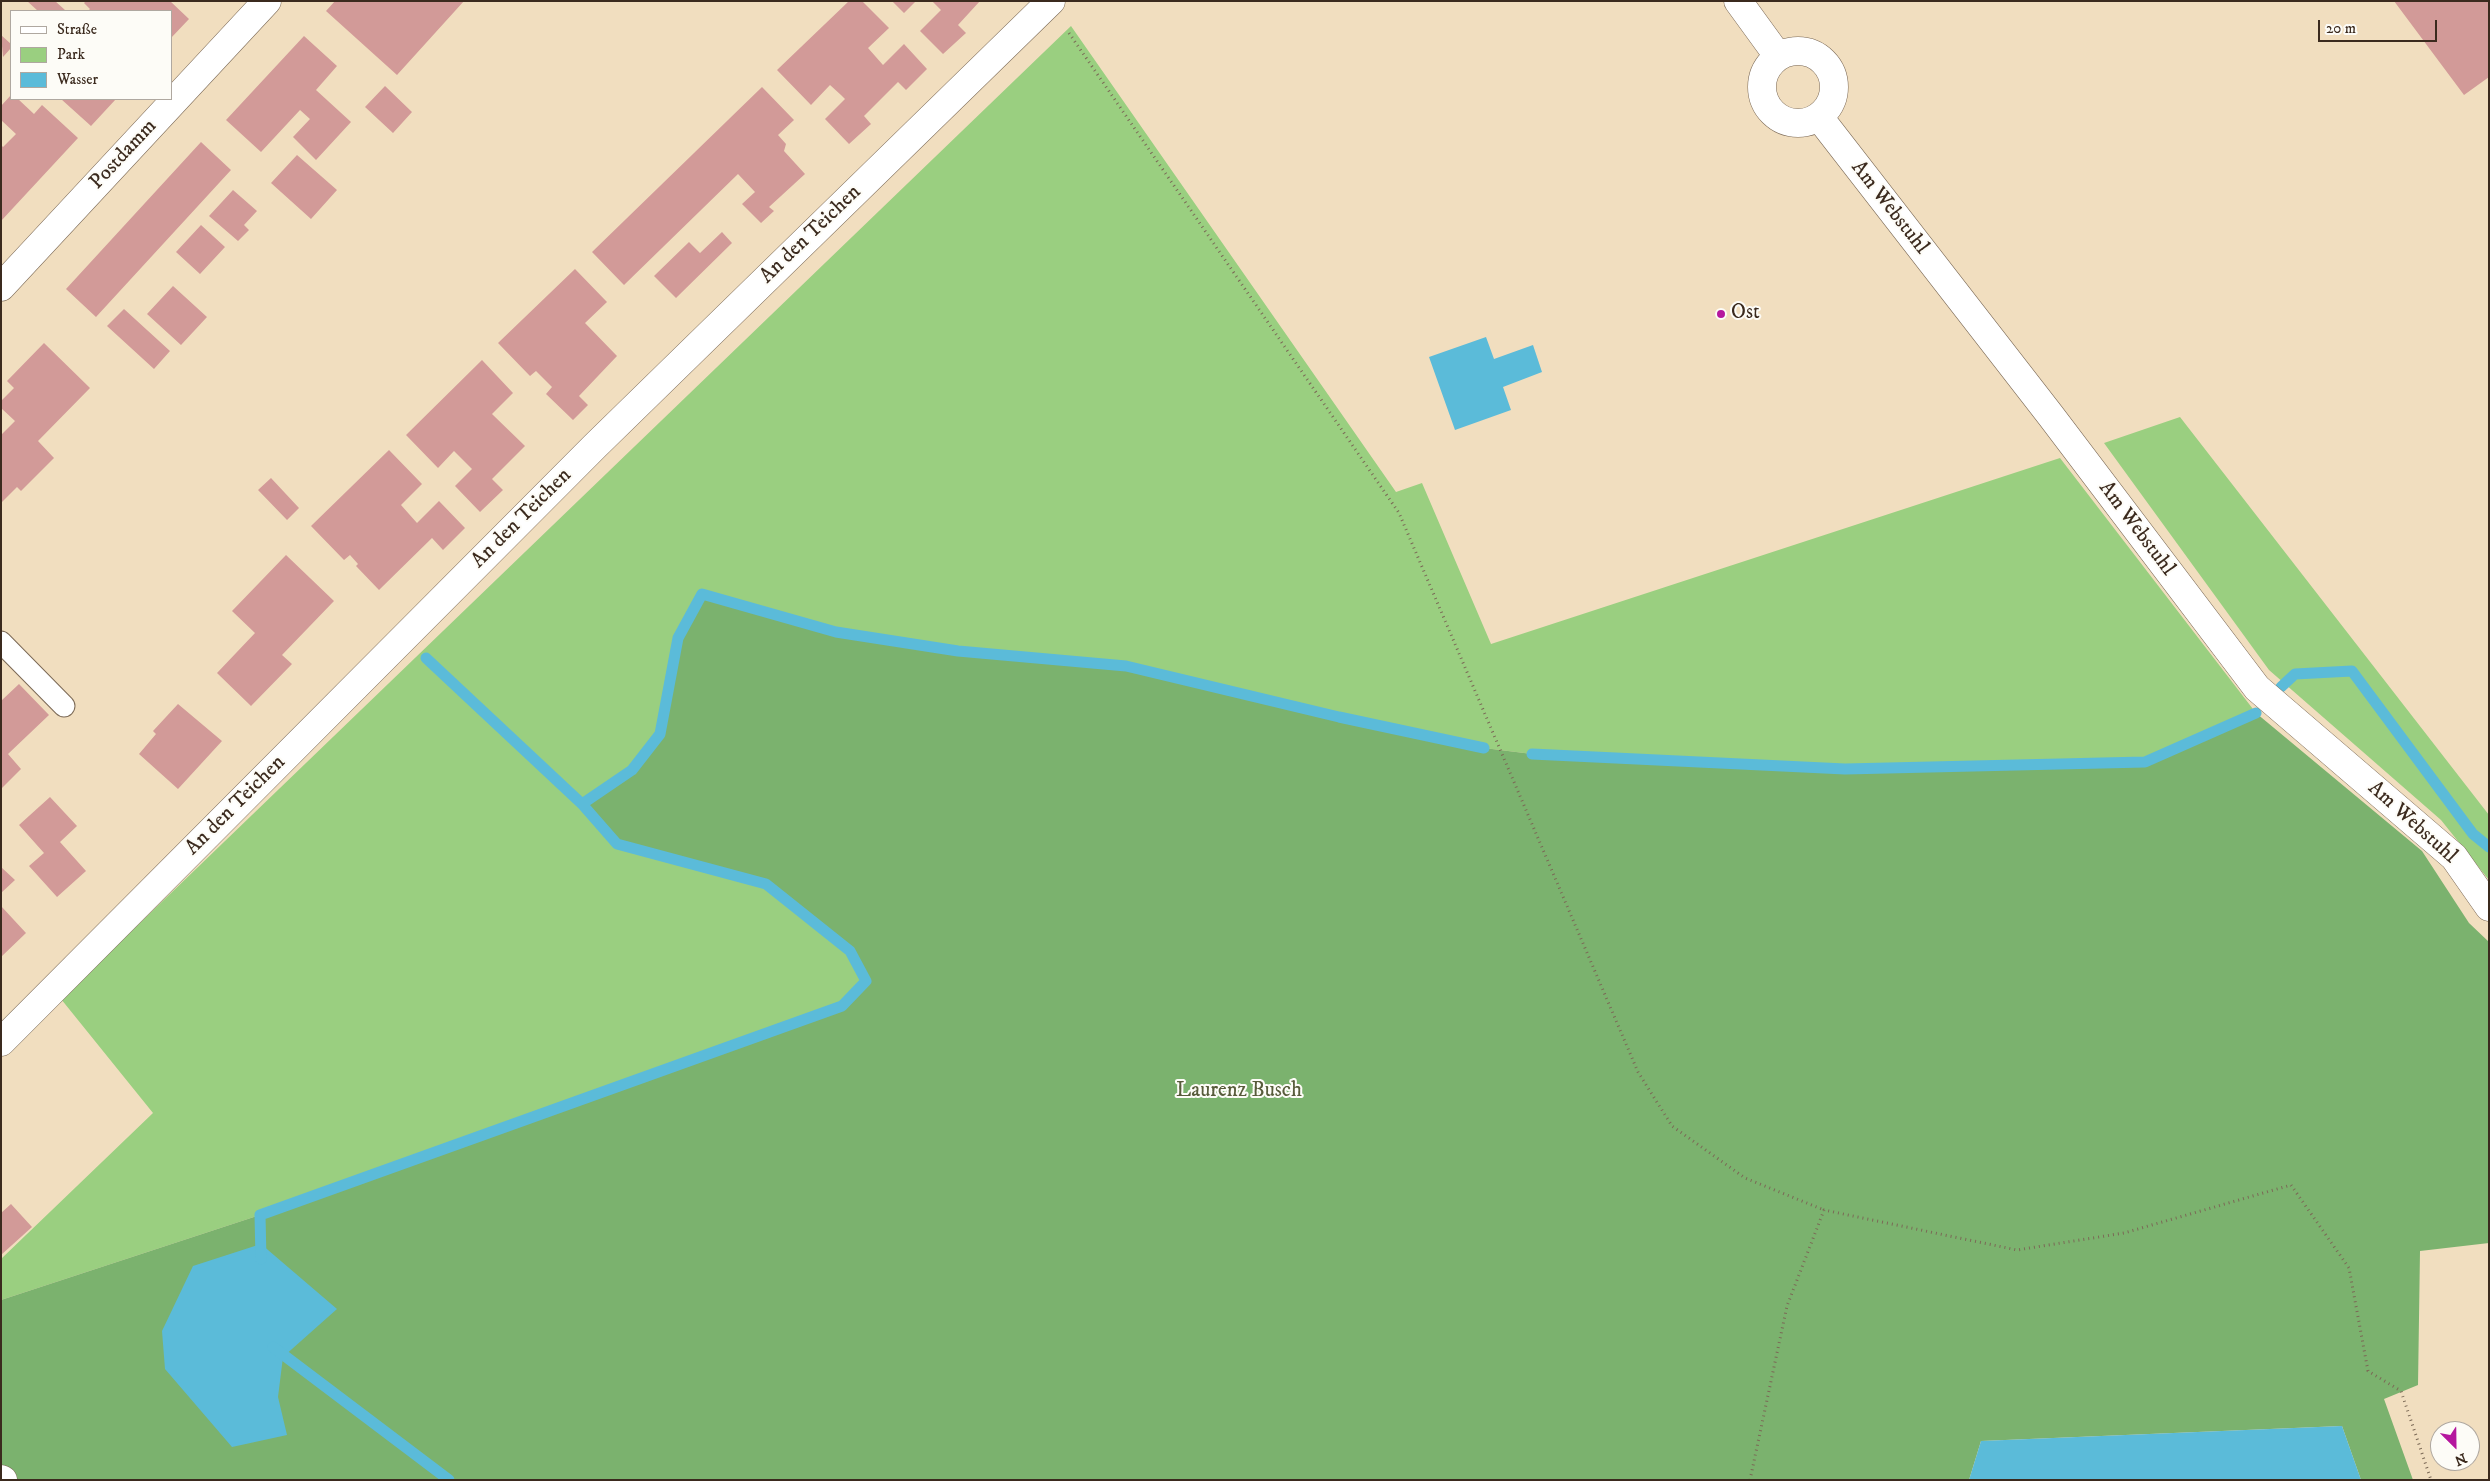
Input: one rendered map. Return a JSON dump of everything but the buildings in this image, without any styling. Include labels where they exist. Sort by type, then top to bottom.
[{"type":"street","name":"Postdamm","points":[[1,288],[267,1]]},
{"type":"street","points":[[1738,1],[1778,56]]},
{"type":"street","name":"An den Teichen","points":[[1,1042],[595,446],[1049,2]]},
{"type":"street","points":[[1793,50],[1809,51],[1824,60],[1832,74],[1835,90],[1830,106],[1818,117],[1803,123],[1786,122],[1772,113],[1763,99],[1761,83],[1766,67],[1778,56],[1793,50]]},
{"type":"street","name":"Am Webstuhl","points":[[1818,117],[2051,416],[2257,688],[2454,857],[2489,907]]},
{"type":"lane","points":[[1,642],[64,706]]},
{"type":"path","points":[[1049,2],[1399,513],[1638,1072],[1672,1126],[1745,1178],[1824,1210],[2017,1250],[2124,1233],[2291,1185],[2349,1268],[2368,1372],[2400,1391],[2431,1480]]},
{"type":"path","points":[[1750,1480],[1787,1306],[1824,1210]]},
{"type":"green space","points":[[1071,26],[1396,492],[1422,483],[1491,644],[2060,458],[2256,713],[2145,762],[1845,769],[1532,754],[1484,748],[1339,717],[1126,666],[958,651],[836,632],[702,594],[678,638],[660,734],[632,770],[582,805],[618,844],[766,884],[850,951],[866,981],[842,1006],[260,1215],[1,1300],[1,1259],[153,1113],[61,999]]},
{"type":"green space","points":[[2180,417],[2489,815],[2489,880],[2441,820],[2269,670],[2104,443]]},
{"type":"green space","name":"Laurenz Busch","points":[[702,594],[836,632],[958,651],[1126,666],[1339,717],[1484,748],[1532,754],[1845,769],[2145,762],[2256,713],[2422,851],[2469,923],[2489,942],[2489,1243],[2420,1251],[2418,1385],[2384,1399],[2413,1480],[2361,1480],[2342,1426],[1981,1441],[1969,1480],[1,1480],[1,1300],[260,1215],[842,1006],[866,981],[850,951],[766,884],[617,844],[582,804],[632,770],[660,734],[678,638]]},
{"type":"water","points":[[1486,337],[1494,359],[1533,345],[1542,372],[1503,387],[1511,410],[1455,430],[1429,357]]},
{"type":"water","points":[[261,1244],[337,1309],[283,1357],[278,1397],[287,1435],[232,1447],[165,1369],[162,1331],[193,1266]]},
{"type":"water","points":[[2342,1426],[2361,1480],[1969,1480],[1981,1441]]},
{"type":"waterway","points":[[582,804],[632,770],[660,734],[678,638],[702,594],[836,632],[958,651],[1126,666],[1339,717],[1484,748]]},
{"type":"waterway","points":[[261,1259],[260,1215],[842,1006],[866,981],[850,951],[766,884],[617,844],[582,804],[426,658]]},
{"type":"waterway","points":[[2281,687],[2295,674],[2352,671],[2473,834],[2489,847]]},
{"type":"waterway","points":[[1532,754],[1845,769],[2145,762],[2256,713]]},
{"type":"waterway","points":[[273,1347],[449,1480]]},
{"type":"place","name":"Ost","points":[[1721,314]]}]
